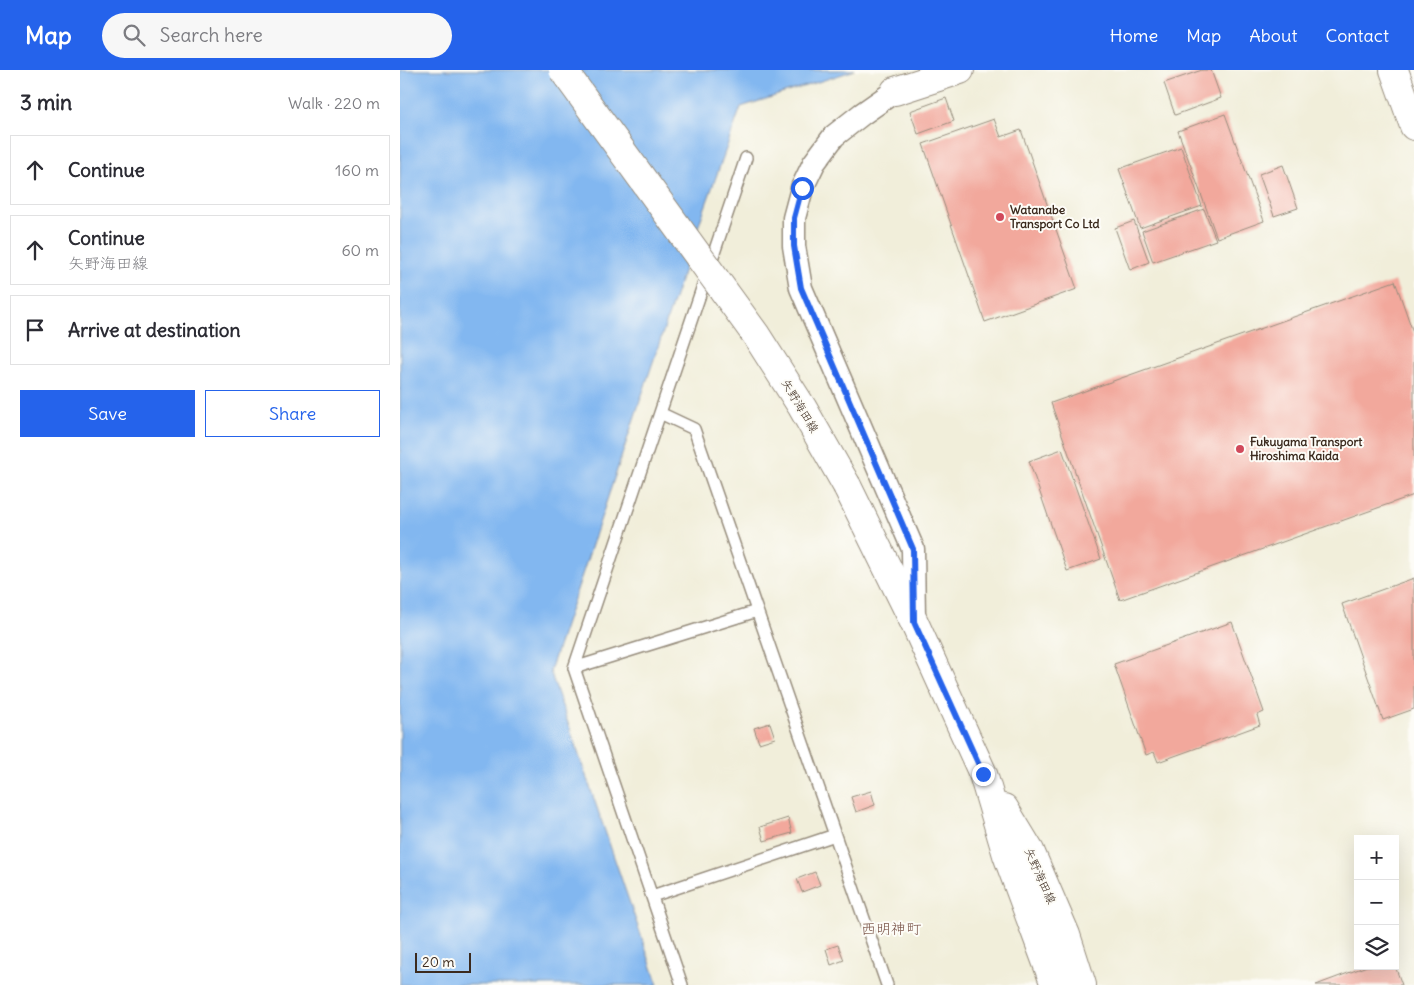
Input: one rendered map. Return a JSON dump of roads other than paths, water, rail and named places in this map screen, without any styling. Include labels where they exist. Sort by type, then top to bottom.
[{"type":"main road","name":"矢野海田線","points":[[563,70],[756,335],[802,407],[847,486],[914,622],[983,774],[1030,851],[1066,935],[1082,985]]},
{"type":"main road","points":[[895,91],[960,70]]},
{"type":"main road","points":[[1394,70],[1414,126]]},
{"type":"main road","name":"矢野海田線","points":[[983,774],[1007,855],[1055,985]]},
{"type":"street","points":[[895,91],[834,136],[814,163],[802,188],[794,218],[794,246],[801,288],[913,549],[914,622]]},
{"type":"lane","points":[[682,985],[574,668],[746,158]]},
{"type":"lane","points":[[660,413],[694,429],[887,985]]},
{"type":"lane","points":[[574,668],[757,611]]},
{"type":"lane","points":[[652,896],[835,836]]},
{"type":"water","points":[[400,70],[855,70],[741,107],[697,230],[550,671],[658,985],[400,985]]},
{"type":"place","name":"Watanabe Transport Co Ltd","points":[[1000,217]]},
{"type":"place","name":"Fukuyama Transport Hiroshima Kaida","points":[[1240,449]]},
{"type":"district","name":"西明神町","points":[[891,929]]}]
